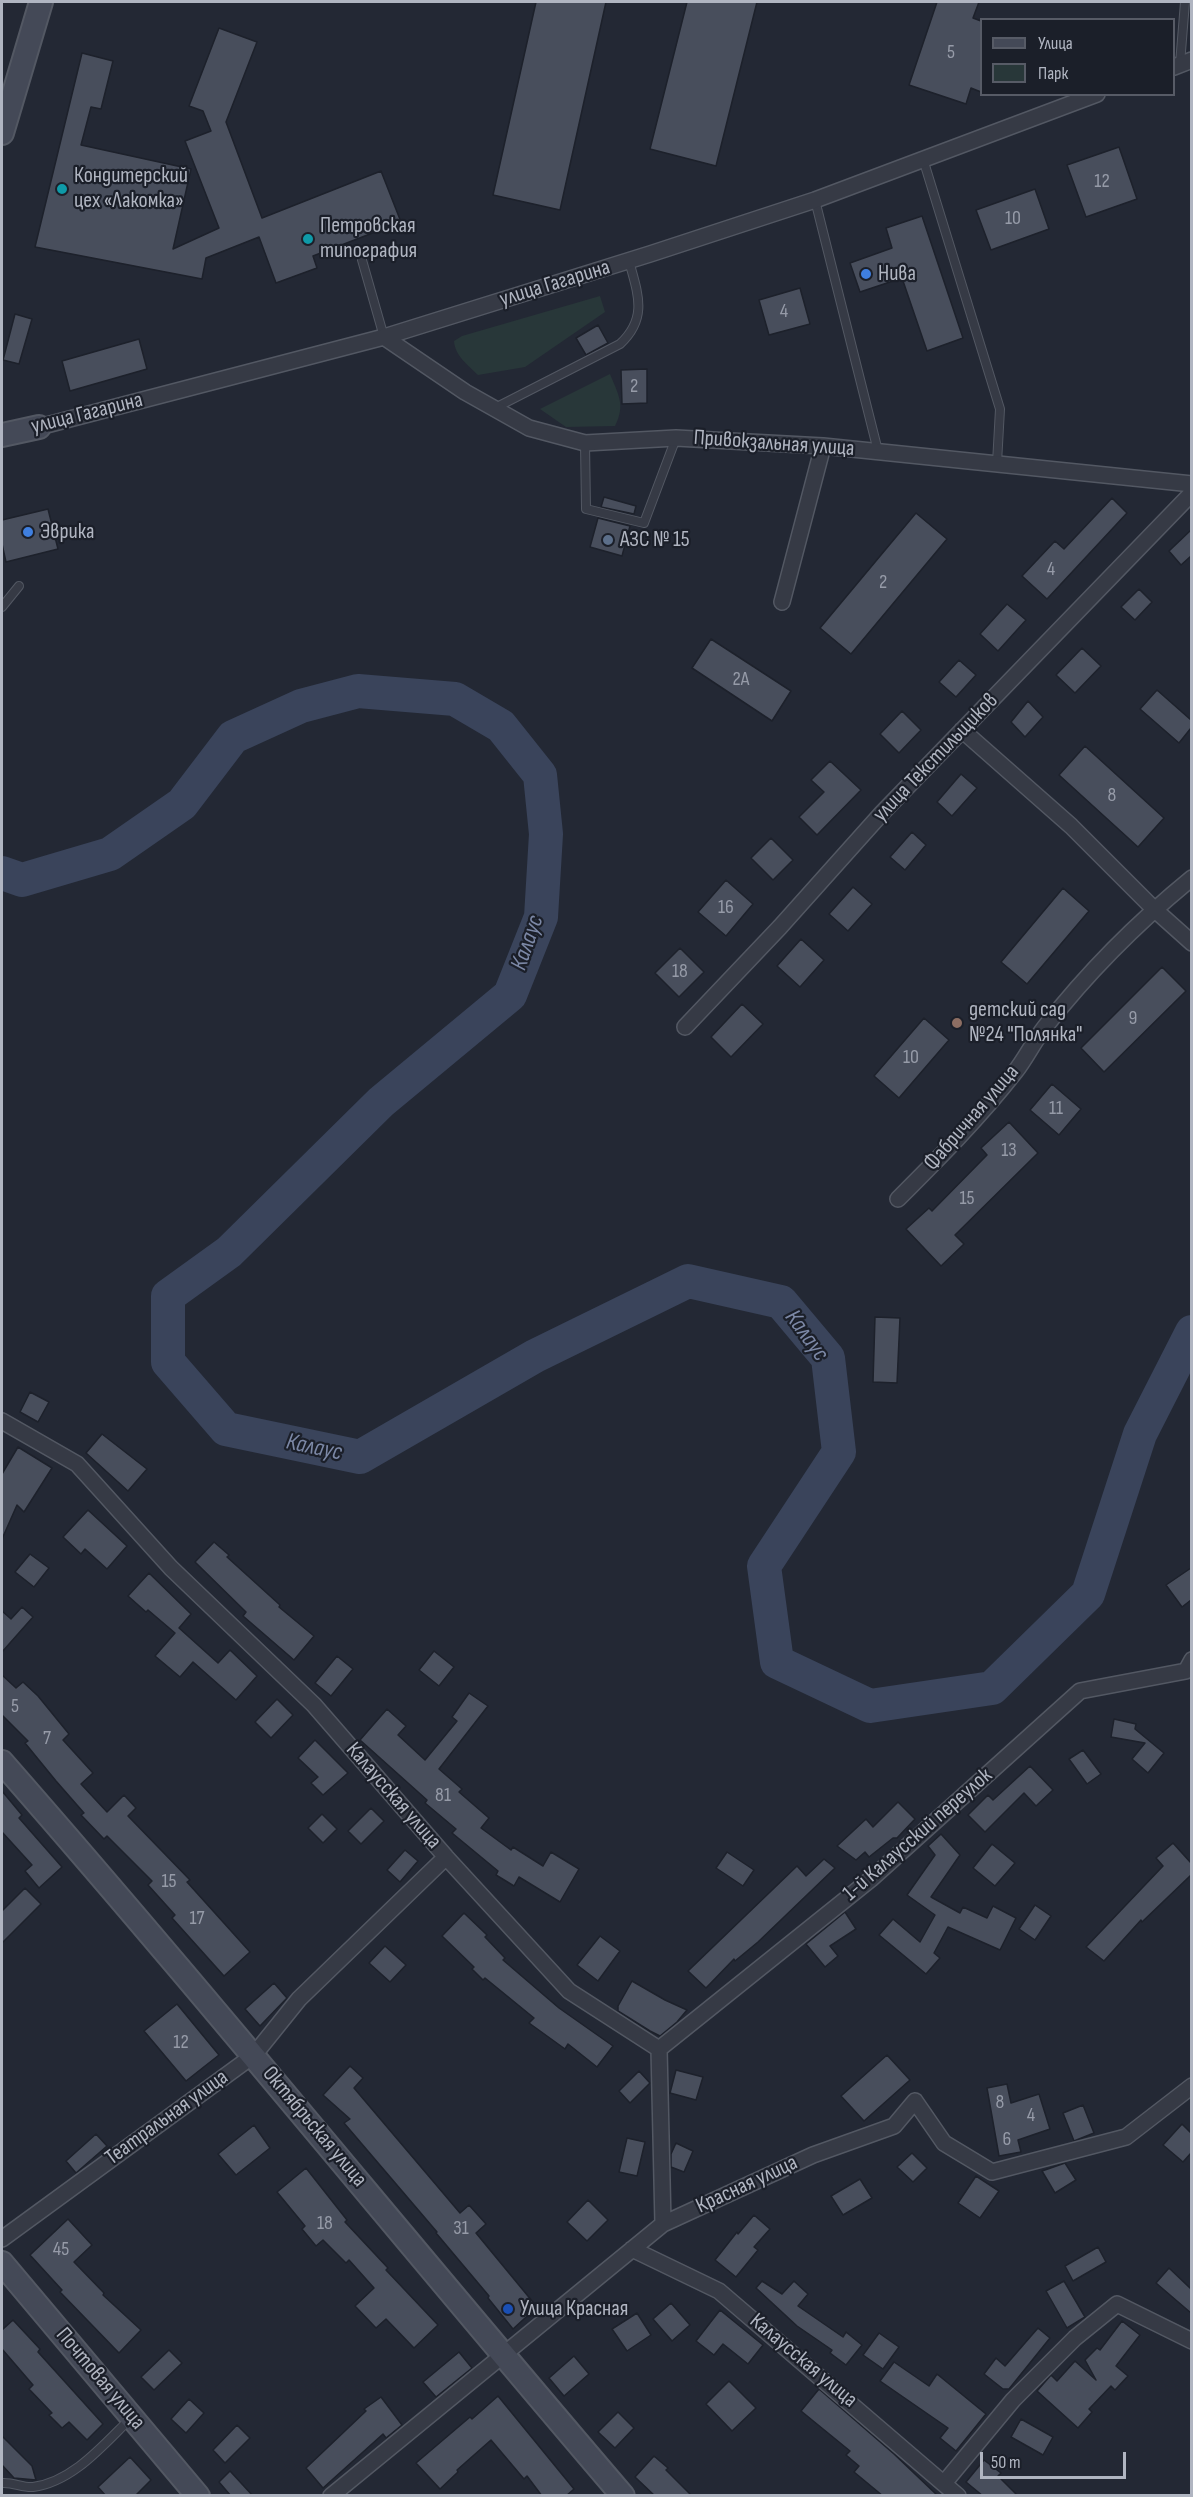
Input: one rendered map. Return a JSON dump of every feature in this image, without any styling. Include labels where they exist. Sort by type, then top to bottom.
[{"type":"main road","points":[[2,133],[41,2]]},
{"type":"main road","points":[[2,427],[39,427]]},
{"type":"main road","name":"улица Гагарина","points":[[2,435],[39,427]]},
{"type":"main road","name":"Октябрьская улица","points":[[2,1762],[254,2055],[502,2355],[623,2496]]},
{"type":"main road","name":"Почтовая улица","points":[[2,2263],[198,2496]]},
{"type":"street","name":"улица Гагарина","points":[[39,427],[384,338],[629,261],[815,200],[1092,96]]},
{"type":"street","name":"Привокзальная улица","points":[[384,338],[465,392],[529,428],[585,443],[676,438],[823,446],[1191,484]]},
{"type":"street","points":[[782,602],[823,446]]},
{"type":"street","name":"улица Текстильщиков","points":[[685,1027],[962,730],[1191,493]]},
{"type":"street","points":[[962,730],[1071,826],[1191,943]]},
{"type":"street","name":"Фабричная улица","points":[[898,1199],[962,1135],[1015,1071],[1044,1028],[1154,909],[1191,878]]},
{"type":"street","name":"Калаусская улица","points":[[2,1421],[77,1464],[171,1568],[314,1705],[446,1857],[569,1991],[659,2049]]},
{"type":"street","name":"1-й Калаусский переулок","points":[[659,2049],[871,1879],[1080,1691],[1186,1671],[1191,1660]]},
{"type":"street","name":"Театральная улица","points":[[2,2239],[254,2055],[298,1999],[446,1857]]},
{"type":"street","points":[[659,2049],[663,2224]]},
{"type":"street","name":"Красная улица","points":[[331,2496],[663,2224],[813,2155],[894,2126],[915,2101],[944,2143],[992,2172],[1126,2137],[1191,2086]]},
{"type":"street","name":"Калаусская улица","points":[[632,2249],[719,2291],[945,2482],[958,2496]]},
{"type":"street","points":[[945,2482],[1013,2400],[1075,2338],[1117,2304],[1191,2341]]},
{"type":"lane","points":[[1182,64],[1185,2]]},
{"type":"lane","points":[[923,159],[1000,409],[997,463]]},
{"type":"lane","points":[[815,200],[878,452]]},
{"type":"lane","points":[[362,260],[384,338]]},
{"type":"lane","points":[[494,409],[620,345],[633,332],[639,311],[639,297],[629,261]]},
{"type":"lane","points":[[585,443],[586,509],[644,523],[676,438]]},
{"type":"lane","points":[[2,607],[19,586]]},
{"type":"lane","points":[[2,2483],[12,2482],[31,2487],[65,2476],[132,2417]]},
{"type":"green space","points":[[600,296],[605,312],[525,367],[478,375],[463,360],[455,346],[454,341],[462,336]]},
{"type":"green space","points":[[610,374],[620,406],[615,426],[566,427],[540,409]]},
{"type":"building","points":[[536,2],[606,2],[560,210],[493,195]]},
{"type":"building","points":[[687,2],[757,2],[716,166],[650,149]]},
{"type":"building","points":[[937,2],[979,2],[973,18],[980,21],[980,92],[971,88],[966,104],[909,85]]},
{"type":"building","points":[[219,28],[257,42],[226,122],[262,218],[381,171],[401,222],[313,256],[317,268],[276,283],[259,237],[206,258],[202,279],[35,247],[82,53],[113,61],[101,109],[91,107],[81,145],[191,169],[173,249],[219,228],[185,141],[211,131],[203,111],[189,106]]},
{"type":"building","points":[[1119,147],[1137,199],[1086,217],[1067,165]]},
{"type":"building","points":[[1035,189],[1049,229],[991,250],[976,210]]},
{"type":"building","points":[[922,216],[963,338],[927,351],[902,278],[860,292],[850,263],[892,248],[886,228]]},
{"type":"building","points":[[800,288],[810,324],[769,335],[759,300]]},
{"type":"building","points":[[15,314],[32,319],[19,364],[3,360]]},
{"type":"building","points":[[598,325],[608,343],[586,355],[576,338]]},
{"type":"building","points":[[139,339],[147,369],[70,391],[62,361]]},
{"type":"building","points":[[647,369],[647,403],[622,404],[621,370]]},
{"type":"building","points":[[604,497],[636,506],[634,514],[601,507]]},
{"type":"building","points":[[1112,498],[1127,513],[1047,599],[1022,576],[1055,541],[1064,549]]},
{"type":"building","name":"Эврика","points":[[48,509],[58,549],[6,562],[2,544],[2,520]]},
{"type":"building","points":[[916,513],[947,539],[851,654],[820,628]]},
{"type":"building","points":[[598,518],[630,526],[622,556],[590,547]]},
{"type":"building","points":[[1191,530],[1191,556],[1181,565],[1169,551]]},
{"type":"building","points":[[1139,589],[1152,602],[1135,620],[1121,607]]},
{"type":"building","points":[[1007,604],[1026,620],[998,651],[980,634]]},
{"type":"building","points":[[711,639],[791,691],[772,721],[692,668]]},
{"type":"building","points":[[1082,648],[1101,666],[1075,693],[1056,675]]},
{"type":"building","points":[[959,660],[976,675],[956,697],[939,682]]},
{"type":"building","points":[[1157,690],[1191,720],[1191,728],[1179,743],[1140,709]]},
{"type":"building","points":[[1028,701],[1043,717],[1025,737],[1011,722]]},
{"type":"building","points":[[902,711],[921,730],[899,753],[880,734]]},
{"type":"building","points":[[1085,746],[1164,818],[1138,847],[1059,775]]},
{"type":"building","points":[[830,761],[861,790],[817,835],[799,817],[824,792],[811,780]]},
{"type":"building","points":[[961,774],[977,788],[952,816],[937,802]]},
{"type":"building","points":[[912,832],[926,845],[905,870],[890,857]]},
{"type":"building","points":[[771,838],[793,860],[773,880],[751,858]]},
{"type":"building","points":[[726,880],[753,904],[726,936],[698,912]]},
{"type":"building","points":[[853,887],[872,904],[848,931],[829,914]]},
{"type":"building","points":[[1063,888],[1089,911],[1027,984],[1001,962]]},
{"type":"building","points":[[801,939],[824,960],[800,987],[777,966]]},
{"type":"building","points":[[680,948],[704,972],[679,997],[655,973]]},
{"type":"building","points":[[1162,967],[1186,991],[1104,1072],[1081,1048]]},
{"type":"building","points":[[742,1004],[763,1024],[731,1057],[711,1037]]},
{"type":"building","points":[[924,1018],[949,1040],[899,1098],[874,1076]]},
{"type":"building","points":[[1052,1084],[1081,1109],[1059,1135],[1030,1110]]},
{"type":"building","points":[[1009,1122],[1038,1153],[955,1235],[964,1244],[941,1266],[906,1229],[929,1208],[932,1211],[987,1155],[981,1148]]},
{"type":"building","points":[[875,1317],[900,1318],[897,1383],[873,1382]]},
{"type":"building","points":[[30,1392],[49,1402],[38,1422],[20,1412]]},
{"type":"building","points":[[102,1434],[147,1469],[128,1491],[86,1453]]},
{"type":"building","points":[[18,1447],[52,1468],[24,1512],[17,1505],[2,1539],[2,1474]]},
{"type":"building","points":[[88,1510],[127,1546],[107,1569],[85,1549],[81,1554],[63,1537]]},
{"type":"building","points":[[214,1542],[229,1555],[227,1557],[280,1605],[279,1607],[314,1636],[294,1660],[243,1616],[246,1612],[195,1562]]},
{"type":"building","points":[[30,1554],[49,1568],[34,1587],[15,1572]]},
{"type":"building","points":[[1191,1568],[1191,1600],[1182,1607],[1166,1585]]},
{"type":"building","points":[[149,1573],[191,1614],[179,1628],[218,1663],[230,1650],[257,1676],[236,1700],[193,1662],[180,1677],[155,1656],[175,1633],[128,1596]]},
{"type":"building","points":[[22,1607],[33,1617],[2,1652],[2,1611],[11,1619]]},
{"type":"building","points":[[434,1651],[454,1667],[439,1686],[419,1670]]},
{"type":"building","points":[[337,1656],[353,1669],[331,1696],[315,1683]]},
{"type":"building","points":[[2,1675],[16,1688],[23,1682],[38,1696],[69,1734],[63,1740],[93,1773],[81,1784],[107,1812],[124,1795],[136,1808],[128,1816],[190,1880],[187,1882],[250,1952],[224,1976],[172,1918],[175,1915],[148,1885],[152,1881],[107,1836],[104,1839],[81,1815],[84,1813],[25,1743],[28,1741],[2,1715]]},
{"type":"building","points":[[469,1693],[488,1706],[439,1769],[462,1789],[459,1792],[489,1818],[481,1828],[511,1850],[513,1847],[543,1866],[551,1852],[579,1869],[560,1902],[519,1877],[514,1886],[496,1875],[498,1871],[452,1833],[456,1829],[425,1803],[427,1800],[360,1740],[387,1709],[406,1726],[398,1735],[425,1760],[457,1721],[452,1717]]},
{"type":"building","points":[[277,1699],[293,1715],[271,1738],[255,1722]]},
{"type":"building","points":[[1114,1719],[1136,1724],[1135,1729],[1164,1753],[1148,1773],[1132,1759],[1145,1743],[1111,1737]]},
{"type":"building","points":[[315,1740],[348,1773],[323,1795],[311,1783],[318,1777],[298,1758]]},
{"type":"building","points":[[1083,1750],[1101,1774],[1087,1784],[1069,1759]]},
{"type":"building","points":[[1030,1766],[1053,1790],[1036,1806],[1024,1793],[985,1832],[968,1815],[988,1795],[993,1800]]},
{"type":"building","points":[[2,1791],[22,1815],[19,1818],[62,1867],[39,1888],[25,1871],[32,1865],[2,1832]]},
{"type":"building","points":[[898,1802],[915,1819],[897,1838],[893,1838],[869,1857],[865,1852],[856,1860],[837,1846],[866,1819],[873,1827]]},
{"type":"building","points":[[371,1808],[384,1821],[361,1844],[348,1831]]},
{"type":"building","points":[[322,1814],[337,1829],[323,1843],[308,1828]]},
{"type":"building","points":[[941,1834],[960,1855],[931,1897],[960,1913],[963,1907],[987,1918],[993,1906],[1016,1918],[1000,1950],[948,1927],[934,1953],[940,1958],[926,1974],[879,1935],[893,1919],[920,1942],[935,1915],[907,1895],[935,1855],[928,1846]]},
{"type":"building","points":[[1173,1843],[1191,1863],[1191,1875],[1142,1922],[1141,1920],[1104,1961],[1086,1947],[1163,1866],[1156,1858]]},
{"type":"building","points":[[992,1844],[1015,1863],[995,1886],[973,1868]]},
{"type":"building","points":[[405,1850],[418,1861],[400,1882],[387,1870]]},
{"type":"building","points":[[727,1852],[754,1870],[743,1886],[716,1868]]},
{"type":"building","points":[[824,1859],[835,1868],[758,1942],[735,1961],[734,1959],[706,1988],[688,1971],[797,1866],[806,1876]]},
{"type":"building","points":[[25,1888],[41,1904],[2,1943],[2,1911]]},
{"type":"building","points":[[1035,1905],[1051,1916],[1035,1940],[1019,1929]]},
{"type":"building","points":[[845,1912],[856,1929],[830,1946],[838,1956],[825,1967],[806,1944]]},
{"type":"building","points":[[464,1913],[487,1935],[485,1937],[505,1958],[503,1960],[559,2008],[613,2046],[597,2067],[568,2044],[565,2049],[529,2023],[534,2018],[485,1978],[483,1980],[472,1969],[474,1967],[442,1936]]},
{"type":"building","points":[[600,1936],[620,1951],[598,1981],[577,1965]]},
{"type":"building","points":[[385,1946],[406,1965],[390,1982],[369,1963]]},
{"type":"building","points":[[632,1981],[687,2010],[660,2036],[650,2031],[618,2011],[618,2006]]},
{"type":"building","points":[[274,1983],[287,1998],[260,2026],[245,2009]]},
{"type":"building","points":[[177,2004],[219,2055],[186,2081],[144,2031]]},
{"type":"building","points":[[887,2055],[910,2080],[864,2121],[841,2096]]},
{"type":"building","points":[[350,2066],[363,2078],[354,2088],[460,2213],[469,2205],[486,2224],[476,2233],[537,2307],[513,2329],[437,2232],[344,2123],[350,2119],[323,2095]]},
{"type":"building","points":[[676,2070],[703,2077],[696,2100],[670,2093]]},
{"type":"building","points":[[639,2071],[650,2083],[630,2103],[619,2091]]},
{"type":"building","points":[[1007,2084],[1011,2103],[1039,2094],[1050,2129],[1018,2140],[1021,2152],[999,2156],[987,2088]]},
{"type":"building","points":[[1083,2105],[1094,2133],[1074,2141],[1063,2113]]},
{"type":"building","points":[[1182,2124],[1191,2133],[1191,2153],[1183,2162],[1163,2145]]},
{"type":"building","points":[[254,2125],[270,2148],[236,2175],[218,2154]]},
{"type":"building","points":[[96,2134],[107,2146],[76,2173],[66,2161]]},
{"type":"building","points":[[627,2138],[645,2142],[637,2176],[619,2172]]},
{"type":"building","points":[[676,2143],[693,2151],[684,2172],[671,2167],[671,2154]]},
{"type":"building","points":[[912,2153],[927,2168],[913,2182],[897,2167]]},
{"type":"building","points":[[1065,2163],[1076,2180],[1055,2193],[1042,2171]]},
{"type":"building","points":[[306,2168],[347,2220],[345,2222],[438,2325],[414,2348],[386,2319],[376,2328],[355,2306],[374,2288],[349,2260],[346,2263],[323,2240],[316,2246],[302,2229],[305,2226],[277,2192]]},
{"type":"building","points":[[976,2176],[999,2191],[980,2218],[958,2203]]},
{"type":"building","points":[[860,2179],[872,2198],[843,2215],[831,2196]]},
{"type":"building","points":[[588,2200],[608,2220],[587,2241],[567,2222]]},
{"type":"building","points":[[754,2215],[770,2229],[754,2247],[758,2250],[736,2277],[715,2260]]},
{"type":"building","points":[[68,2219],[92,2245],[74,2262],[104,2293],[103,2295],[141,2330],[119,2353],[60,2292],[62,2290],[30,2255]]},
{"type":"building","points":[[1098,2247],[1106,2262],[1073,2281],[1065,2266]]},
{"type":"building","points":[[1169,2268],[1191,2289],[1191,2313],[1156,2283]]},
{"type":"building","points":[[762,2281],[782,2294],[794,2281],[808,2294],[798,2306],[843,2337],[846,2332],[862,2345],[846,2365],[830,2353],[832,2350],[797,2326],[756,2288]]},
{"type":"building","points":[[1064,2281],[1085,2317],[1067,2328],[1046,2291]]},
{"type":"building","points":[[671,2303],[690,2325],[672,2341],[653,2319]]},
{"type":"building","points":[[720,2310],[763,2345],[748,2364],[723,2344],[714,2355],[696,2341]]},
{"type":"building","points":[[637,2313],[651,2335],[627,2351],[612,2329]]},
{"type":"building","points":[[13,2320],[40,2349],[38,2352],[103,2424],[87,2440],[69,2422],[62,2428],[49,2415],[52,2413],[29,2389],[33,2385],[2,2349],[2,2330]]},
{"type":"building","points":[[1122,2321],[1140,2335],[1116,2366],[1128,2376],[1115,2390],[1111,2386],[1089,2409],[1092,2412],[1078,2428],[1037,2391],[1051,2375],[1057,2381],[1075,2361],[1096,2380],[1085,2360],[1097,2348],[1100,2350]]},
{"type":"building","points":[[1038,2328],[1050,2338],[1009,2389],[1003,2389],[984,2374],[996,2358],[1005,2366]]},
{"type":"building","points":[[879,2333],[899,2347],[883,2369],[863,2355]]},
{"type":"building","points":[[169,2350],[182,2363],[154,2390],[141,2377]]},
{"type":"building","points":[[459,2352],[472,2368],[436,2397],[423,2382]]},
{"type":"building","points":[[574,2356],[589,2374],[564,2396],[549,2378]]},
{"type":"building","points":[[894,2362],[929,2386],[937,2374],[986,2414],[956,2451],[940,2438],[948,2428],[880,2381]]},
{"type":"building","points":[[729,2381],[756,2408],[732,2431],[706,2404]]},
{"type":"building","points":[[819,2389],[894,2454],[938,2496],[883,2496],[854,2472],[859,2466],[846,2455],[850,2451],[801,2411]]},
{"type":"building","points":[[498,2396],[574,2489],[566,2496],[542,2496],[527,2476],[524,2479],[491,2440],[457,2470],[458,2472],[440,2489],[416,2463]]},
{"type":"building","points":[[381,2397],[402,2425],[386,2438],[383,2434],[323,2488],[306,2468],[366,2411],[364,2409]]},
{"type":"building","points":[[189,2399],[204,2413],[186,2433],[171,2419]]},
{"type":"building","points":[[618,2412],[634,2428],[615,2448],[598,2432]]},
{"type":"building","points":[[1021,2419],[1053,2437],[1043,2455],[1011,2437]]},
{"type":"building","points":[[237,2425],[250,2438],[225,2463],[213,2450]]},
{"type":"building","points":[[2,2436],[32,2466],[36,2480],[14,2478],[2,2465]]},
{"type":"building","points":[[654,2456],[668,2468],[666,2470],[692,2496],[655,2496],[635,2477]]},
{"type":"building","points":[[130,2457],[151,2480],[135,2496],[106,2496],[98,2487]]},
{"type":"building","points":[[984,2460],[1001,2473],[998,2476],[1018,2496],[983,2496],[966,2482]]},
{"type":"building","points":[[230,2471],[253,2496],[231,2496],[219,2482]]},
{"type":"waterway","name":"Калаус","points":[[2,873],[22,880],[110,854],[182,804],[233,737],[301,706],[358,691],[455,699],[501,726],[540,775],[546,834],[541,917],[510,995],[381,1102],[229,1252],[168,1296],[168,1362],[226,1429],[360,1457],[535,1356],[688,1281],[781,1302],[828,1358],[839,1452],[764,1566],[777,1662],[870,1706],[992,1688],[1088,1594],[1140,1434],[1192,1332]]},
{"type":"place","name":"Кондитерский цех «Лакомка»","points":[[62,189]]},
{"type":"place","name":"Петровская типография","points":[[308,239]]},
{"type":"place","name":"Нива","points":[[866,274]]},
{"type":"place","name":"Эврика","points":[[28,532]]},
{"type":"place","name":"АЗС № 15","points":[[608,540]]},
{"type":"place","name":"детский сад №24 \"Полянка\"","points":[[957,1023]]},
{"type":"place","name":"Улица Красная","points":[[508,2309]]}]
